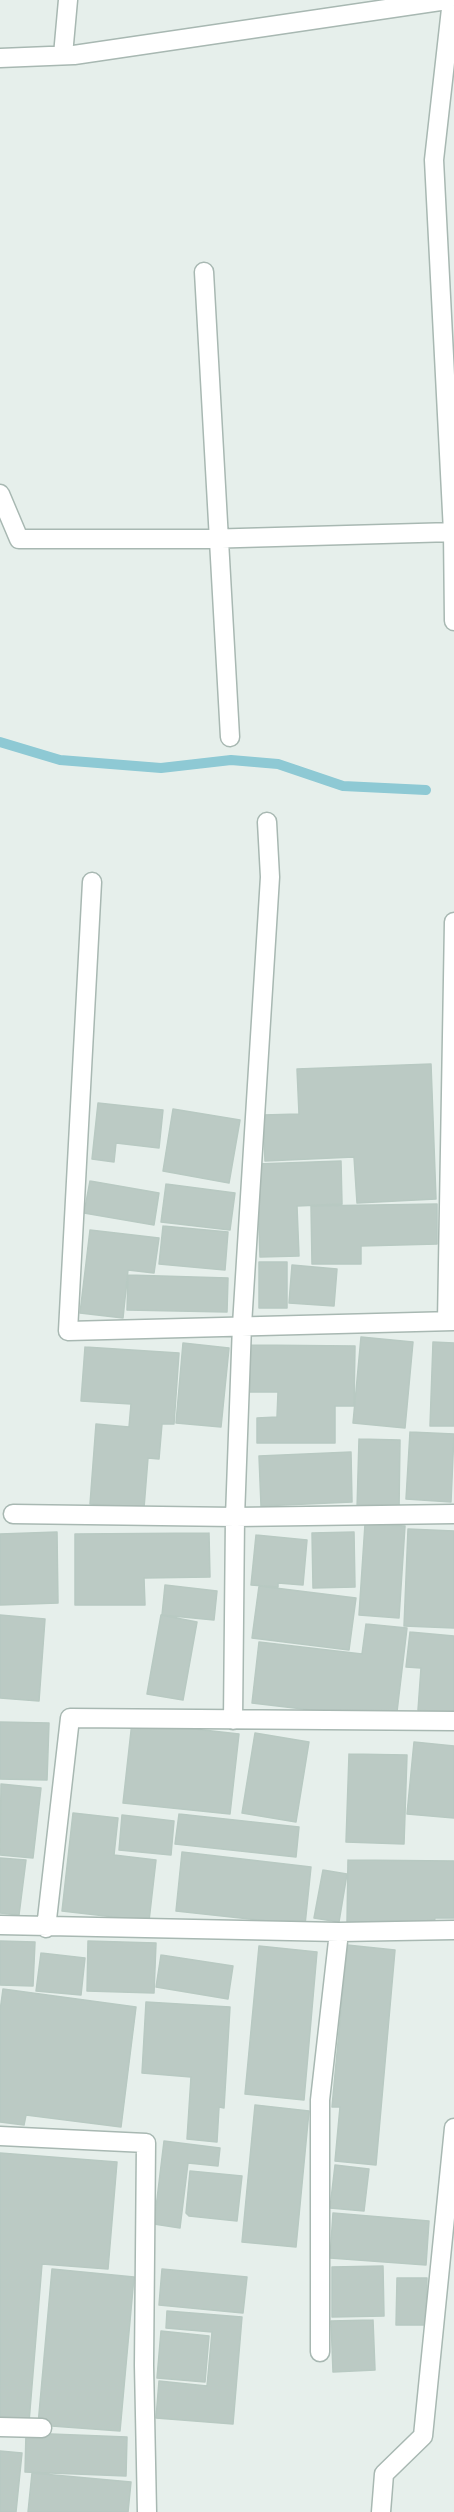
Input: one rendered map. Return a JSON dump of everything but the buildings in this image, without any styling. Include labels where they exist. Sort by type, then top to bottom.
[{"type":"street","points":[[63,55],[68,0]]},
{"type":"street","points":[[0,58],[63,55],[447,0]]},
{"type":"street","points":[[452,0],[434,160],[454,532],[454,621]]},
{"type":"street","points":[[204,272],[230,737]]},
{"type":"street","points":[[0,494],[19,539],[219,538],[454,532]]},
{"type":"street","points":[[233,1720],[235,1517],[242,1325],[270,877],[267,822]]},
{"type":"street","points":[[92,882],[68,1331],[451,1321],[454,922]]},
{"type":"street","points":[[13,1514],[235,1517],[454,1514]]},
{"type":"street","points":[[46,1928],[70,1718],[454,1720]]},
{"type":"street","points":[[0,1925],[46,1928],[339,1932],[454,1930]]},
{"type":"street","points":[[320,2352],[320,2100],[339,1932]]},
{"type":"street","points":[[381,2512],[384,2474],[423,2436],[454,2128]]},
{"type":"street","points":[[0,2136],[146,2143],[144,2365],[147,2512]]},
{"type":"street","points":[[0,2427],[42,2428]]},
{"type":"waterway","points":[[0,742],[60,760],[161,768],[231,760],[278,764],[343,786],[426,790]]}]
